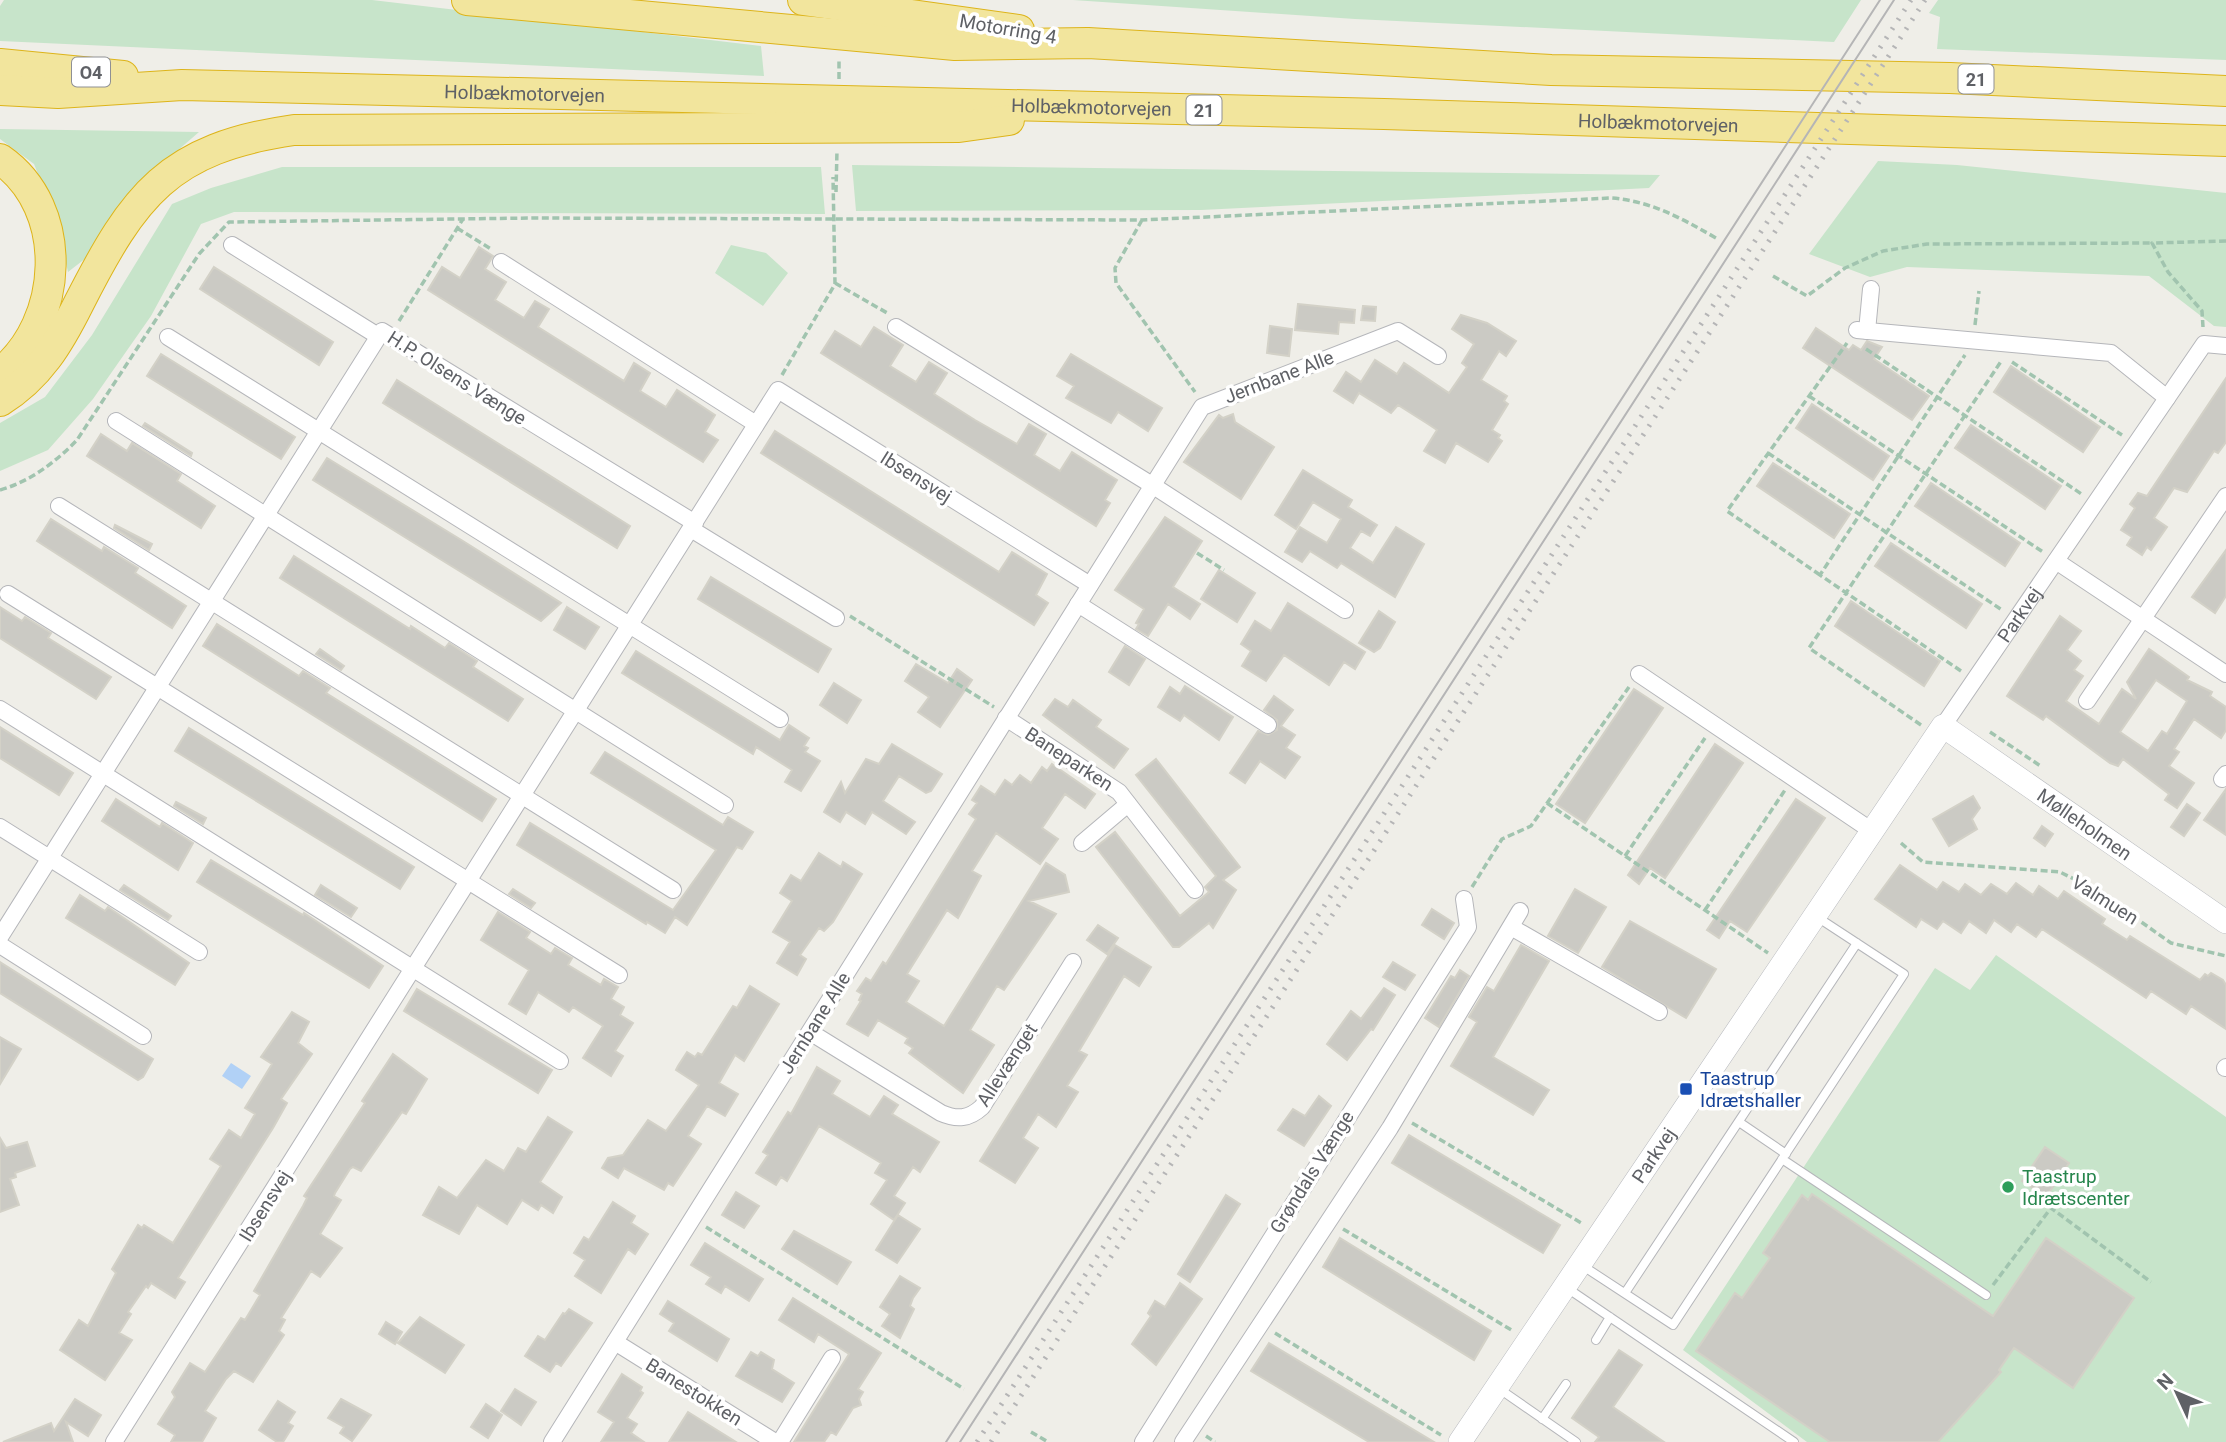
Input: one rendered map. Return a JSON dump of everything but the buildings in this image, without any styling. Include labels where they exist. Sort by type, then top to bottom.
[{"type":"highway","name":"21","points":[[467,0],[955,45],[1088,43],[1551,70],[1950,78],[2226,91]]},
{"type":"highway","name":"Motorring 4","points":[[803,0],[956,19],[1088,43]]},
{"type":"highway","name":"O4","points":[[0,64],[76,69],[182,85]]},
{"type":"highway","name":"Holbækmotorvejen","points":[[0,90],[58,93],[182,85],[1870,128],[2226,141]]},
{"type":"highway","points":[[0,401],[22,388],[55,349],[108,246],[136,205],[175,171],[210,149],[252,136],[294,130],[959,127],[1091,108]]},
{"type":"highway","points":[[0,159],[30,192],[46,225],[52,262],[48,299],[35,333],[13,363],[0,373]]},
{"type":"street","name":"H.P. Olsens Vænge","points":[[232,244],[537,428],[693,526]]},
{"type":"street","points":[[501,262],[756,424]]},
{"type":"street","points":[[1871,289],[1858,333],[2111,353],[2167,398]]},
{"type":"street","points":[[896,327],[1152,485],[1345,610]]},
{"type":"street","name":"Jernbane Alle","points":[[552,1442],[1152,485],[1205,405],[1398,331],[1438,356]]},
{"type":"street","name":"H.P. Olsens Vænge","points":[[0,937],[380,334]]},
{"type":"street","points":[[168,337],[780,719]]},
{"type":"street","points":[[2204,344],[2226,346]]},
{"type":"street","name":"Parkvej","points":[[1460,1442],[2204,344]]},
{"type":"street","name":"Ibsensvej","points":[[114,1442],[778,390],[1090,585]]},
{"type":"street","points":[[116,421],[725,805]]},
{"type":"street","points":[[2087,701],[2226,496]]},
{"type":"street","points":[[59,506],[673,890]]},
{"type":"street","points":[[693,526],[829,614]]},
{"type":"street","points":[[2056,561],[2226,674]]},
{"type":"street","points":[[8,594],[619,975]]},
{"type":"street","points":[[1078,604],[1268,725]]},
{"type":"street","points":[[1639,674],[1872,831]]},
{"type":"street","points":[[0,709],[559,1061]]},
{"type":"street","name":"Baneparken","points":[[1007,717],[1119,792],[1195,890]]},
{"type":"street","name":"Mølleholmen","points":[[1940,731],[2226,922]]},
{"type":"street","name":"Baneparken","points":[[1082,843],[1128,804]]},
{"type":"street","points":[[0,827],[199,952]]},
{"type":"street","name":"Grøndals Vænge","points":[[1143,1442],[1468,927],[1464,900]]},
{"type":"street","points":[[1183,1442],[1398,1115],[1520,911]]},
{"type":"street","points":[[1511,927],[1658,1012]]},
{"type":"street","points":[[0,945],[143,1036]]},
{"type":"street","name":"Allevænget","points":[[810,1032],[941,1113],[960,1118],[969,1116],[982,1107],[1073,962]]},
{"type":"street","name":"Banestokken","points":[[615,1342],[775,1442],[832,1358]]},
{"type":"lane","points":[[1580,1264],[1673,1325],[1904,974],[1815,915]]},
{"type":"lane","points":[[1625,1293],[1857,943]]},
{"type":"lane","points":[[1739,1122],[1784,1157],[1986,1295]]},
{"type":"lane","points":[[1565,1287],[1794,1442]]},
{"type":"lane","points":[[1596,1340],[1610,1317]]},
{"type":"lane","points":[[1542,1419],[1566,1384]]},
{"type":"lane","points":[[1497,1387],[1576,1442]]},
{"type":"path","points":[[838,82],[839,49]]},
{"type":"path","points":[[778,390],[782,377],[835,284],[837,141]]},
{"type":"path","points":[[833,177],[836,218]]},
{"type":"path","points":[[0,490],[16,485],[50,464],[77,440],[199,254],[229,222],[836,218],[1142,220],[1611,198],[1638,200],[1665,209],[1716,238]]},
{"type":"path","points":[[380,334],[397,324],[463,219]]},
{"type":"path","points":[[1142,220],[1115,268],[1116,283],[1205,405]]},
{"type":"path","points":[[457,228],[502,256],[501,262]]},
{"type":"path","points":[[1773,276],[1807,296],[1845,268],[1883,251],[1927,244],[2226,241]]},
{"type":"path","points":[[2152,243],[2168,272],[2202,311],[2204,344]]},
{"type":"path","points":[[835,284],[894,317],[896,327]]},
{"type":"path","points":[[1820,575],[1939,399],[1973,340],[1979,292]]},
{"type":"path","points":[[1974,680],[1727,511],[1809,396],[1858,333],[1939,399],[2095,503]]},
{"type":"path","points":[[1940,731],[1809,648],[2005,357],[2136,444]]},
{"type":"path","points":[[1809,396],[2056,561]]},
{"type":"path","points":[[1768,453],[2016,619]]},
{"type":"path","points":[[1197,553],[1224,570]]},
{"type":"path","points":[[829,614],[855,617],[1007,717]]},
{"type":"path","points":[[1464,900],[1502,839],[1531,827],[1639,674]]},
{"type":"path","points":[[1625,856],[1714,724]]},
{"type":"path","points":[[1705,910],[1793,778]]},
{"type":"path","points":[[1547,803],[1783,963]]},
{"type":"path","name":"Valmuen","points":[[1902,843],[1923,863],[1968,868],[2011,866],[2060,872],[2096,890],[2171,943],[2226,956]]},
{"type":"path","points":[[1398,1115],[1600,1234]]},
{"type":"path","points":[[1986,1295],[2051,1208],[2151,1282]]},
{"type":"path","points":[[693,1218],[964,1389]]},
{"type":"path","points":[[1329,1220],[1529,1340]]},
{"type":"path","points":[[1261,1324],[1452,1442]]},
{"type":"path","points":[[1031,1432],[1048,1442]]},
{"type":"green space","points":[[4,0],[372,0],[761,46],[764,76],[0,41],[0,6]]},
{"type":"green space","points":[[1073,0],[1861,0],[1834,42],[1355,19]]},
{"type":"green space","points":[[1938,0],[2226,0],[2226,60],[1937,49],[1940,17],[1929,13]]},
{"type":"green space","points":[[0,129],[199,132],[132,190],[86,258],[68,272],[56,219],[34,164],[0,139]]},
{"type":"green space","points":[[1878,161],[1957,165],[2226,193],[2226,327],[2214,326],[2149,276],[1907,267],[1870,277],[1809,254]]},
{"type":"green space","points":[[852,165],[1660,175],[1649,188],[1201,210],[856,211]]},
{"type":"green space","points":[[282,167],[821,167],[825,214],[234,212],[201,224],[151,316],[93,399],[48,450],[0,471],[0,423],[45,397],[92,335],[172,204],[211,188]]},
{"type":"green space","points":[[731,245],[766,253],[788,273],[763,306],[715,273]]},
{"type":"green space","name":"Taastrup Idrætscenter","points":[[1996,955],[2226,1117],[2226,1442],[1807,1442],[1683,1350],[1935,968],[1970,990]]},
{"type":"water","points":[[231,1063],[251,1076],[242,1089],[222,1076]]},
{"type":"tram line","points":[[946,1442],[1880,0]]},
{"type":"tram line","points":[[960,1442],[1894,0]]},
{"type":"railway","points":[[977,1442],[1911,0]]},
{"type":"railway","points":[[991,1442],[1925,0]]},
{"type":"place","name":"Taastrup Idrætshaller","points":[[1686,1089]]},
{"type":"place","name":"Taastrup Idrætscenter","points":[[2008,1187]]}]
